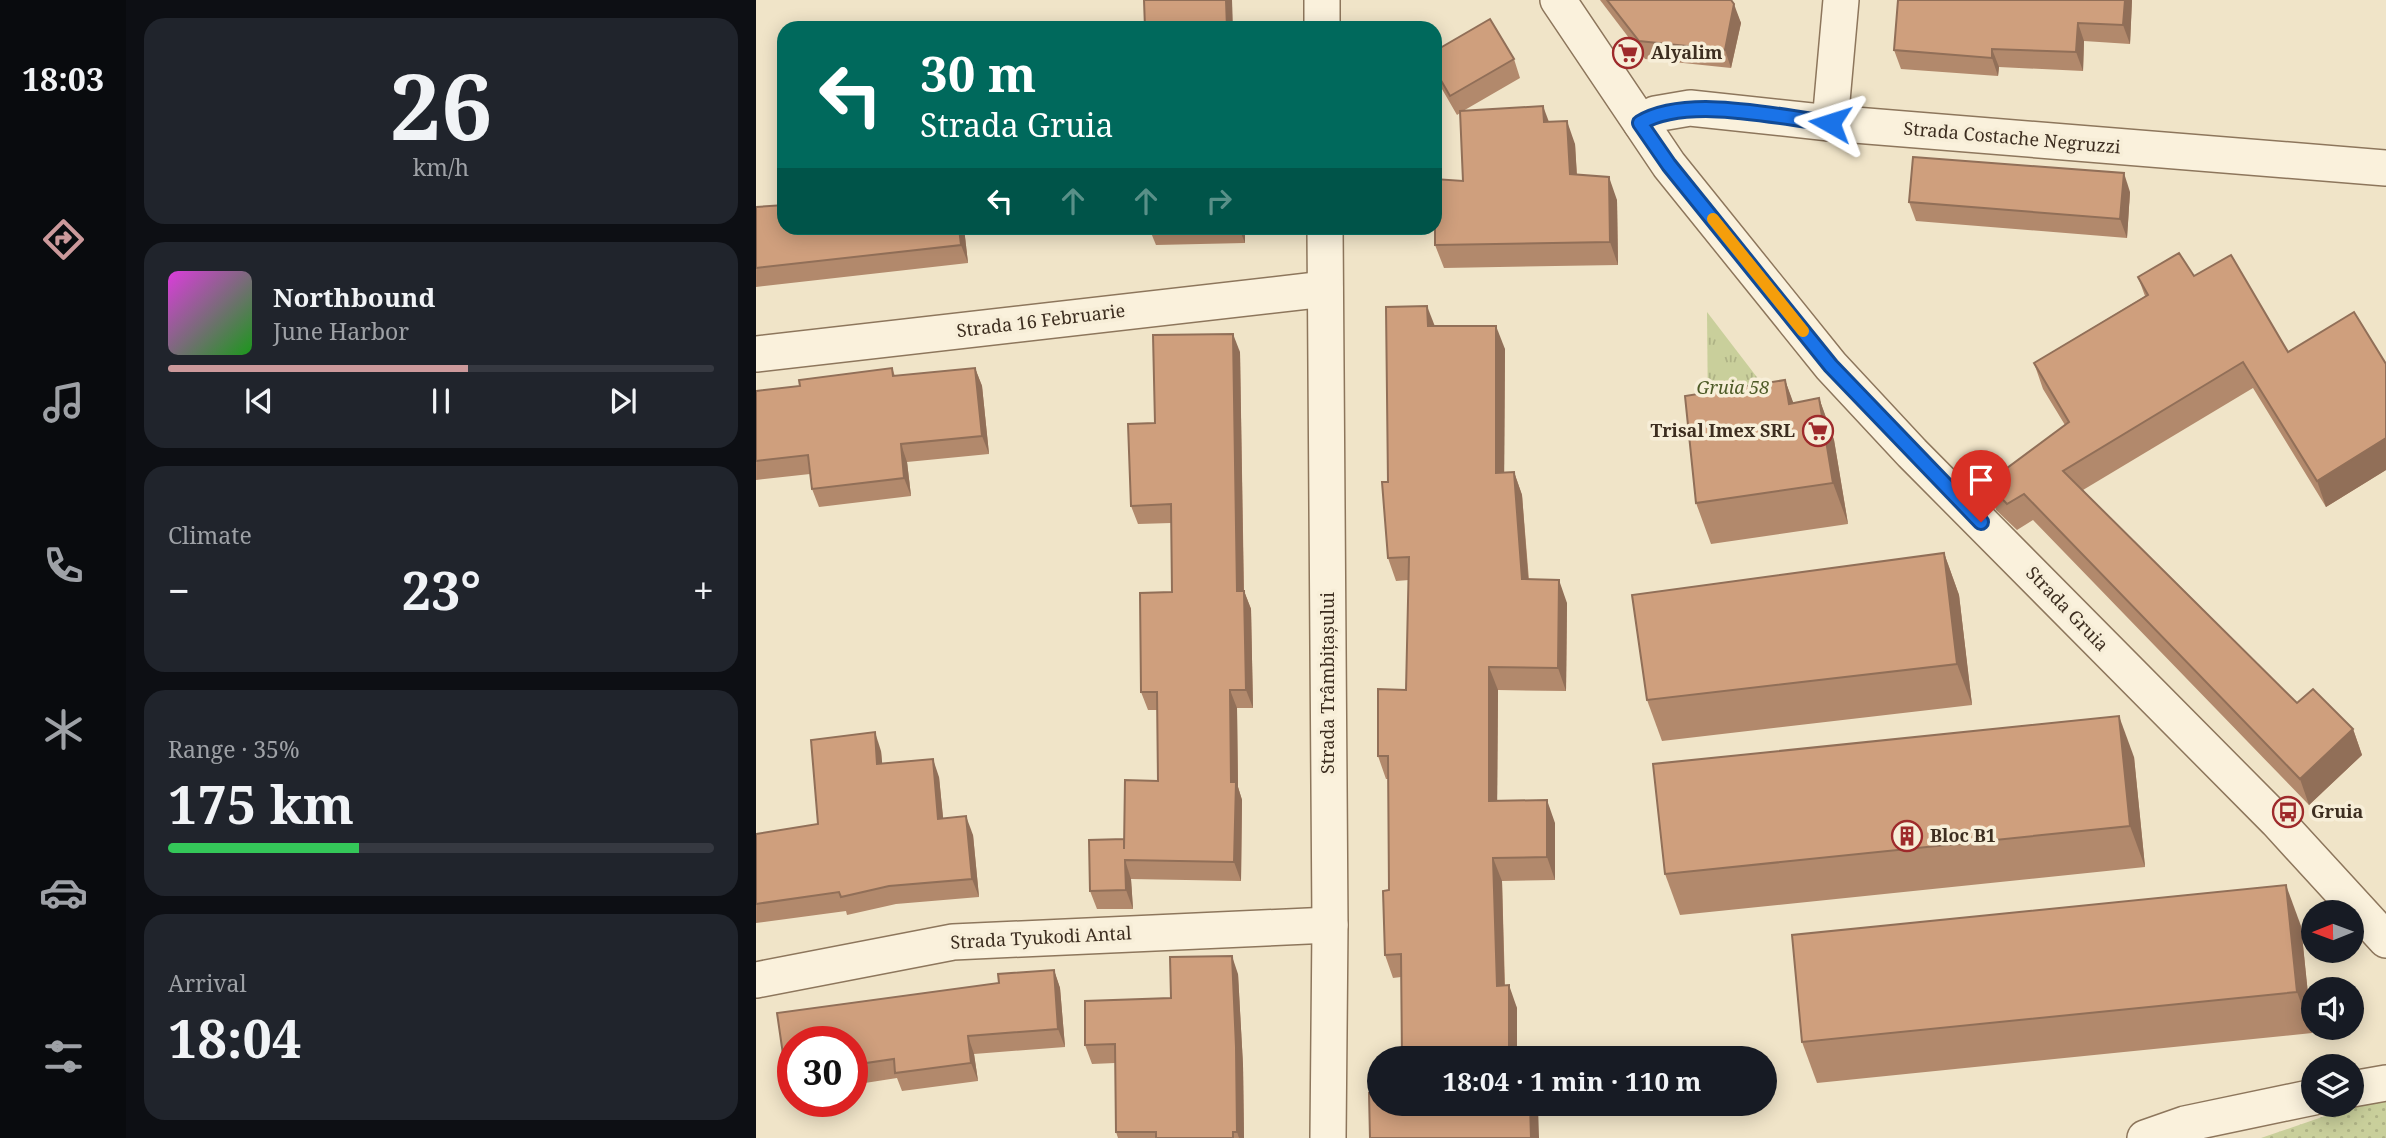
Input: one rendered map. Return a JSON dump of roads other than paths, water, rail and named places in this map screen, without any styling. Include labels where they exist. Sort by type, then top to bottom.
[{"type":"street","points":[[1322,0],[1322,21]]},
{"type":"street","name":"Strada Gruia","points":[[1558,0],[1669,165],[1831,366],[1921,462],[2277,821],[2386,940]]},
{"type":"street","points":[[1830,123],[1840,0]]},
{"type":"street","name":"Strada Costache Negruzzi","points":[[1640,123],[1655,114],[1690,108],[1830,123],[2386,168]]},
{"type":"street","name":"Strada Trâmbițașului","points":[[1325,235],[1328,1138]]},
{"type":"street","name":"Strada 16 Februarie","points":[[756,354],[1325,289]]},
{"type":"street","name":"Strada Tyukodi Antal","points":[[756,980],[953,942],[1329,925]]},
{"type":"street","points":[[2364,1087],[2386,1083]]},
{"type":"street","points":[[2145,1138],[2185,1125],[2301,1100]]},
{"type":"place","name":"Alyalim","points":[[1628,53]]},
{"type":"place","name":"Trisal Imex SRL","points":[[1818,431]]},
{"type":"place","name":"Gruia","points":[[2288,812]]},
{"type":"place","name":"Bloc B1","points":[[1907,836]]},
{"type":"park label","name":"Gruia 58","points":[[1733,388]]}]
